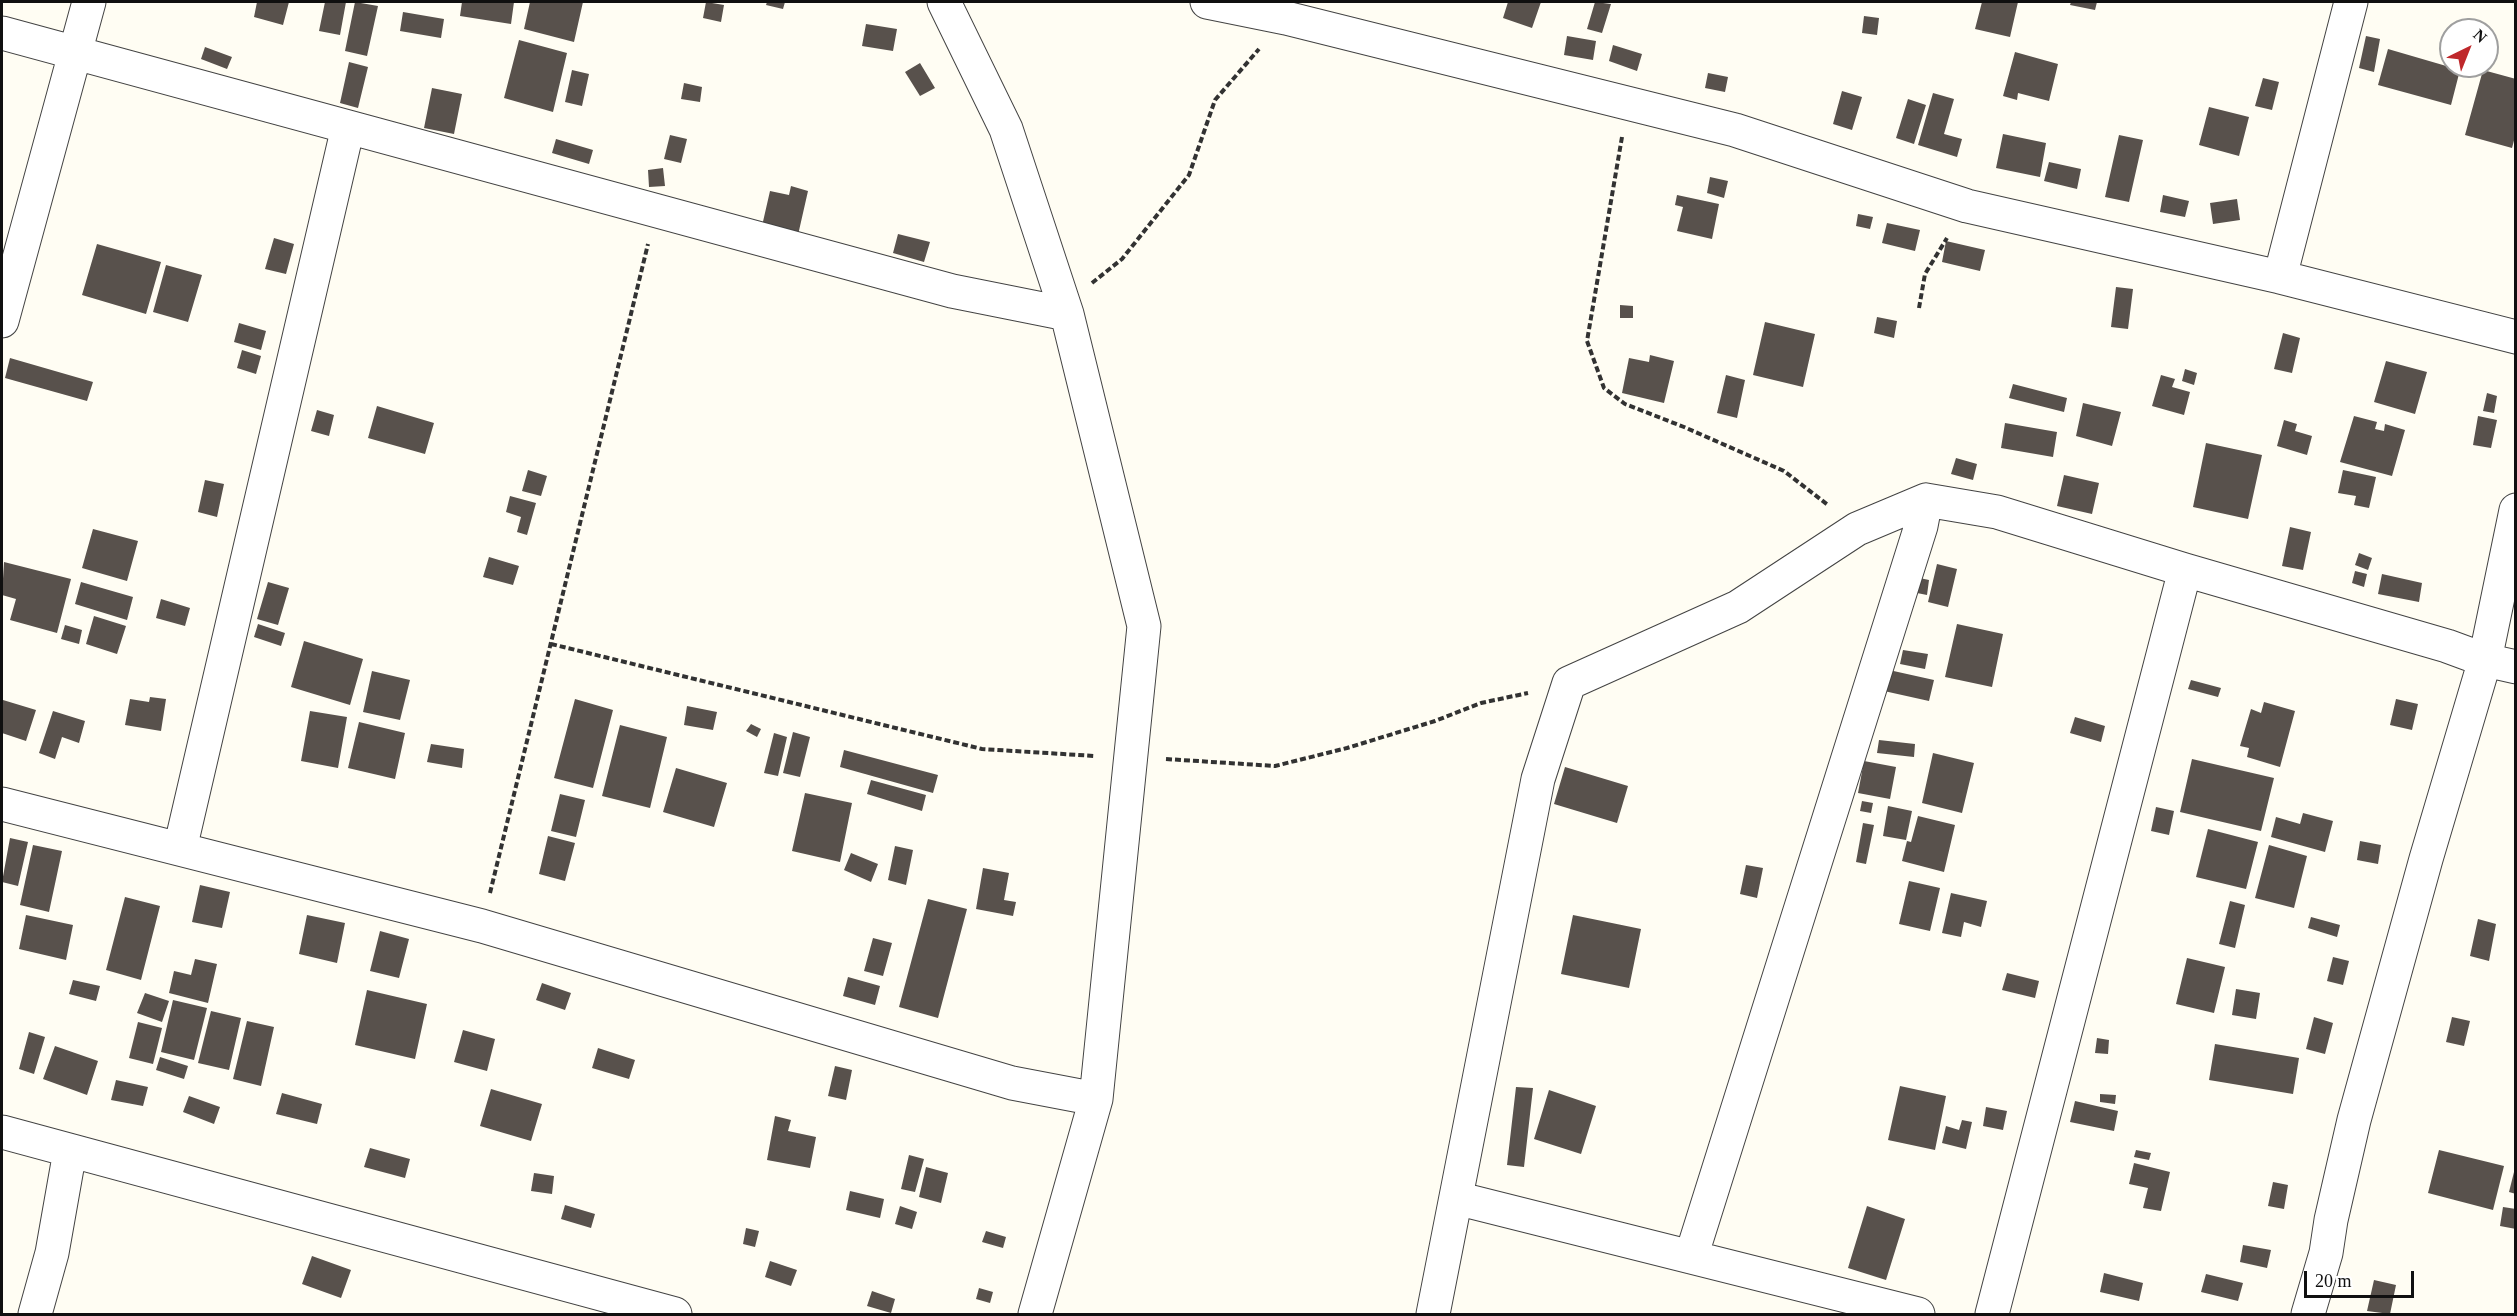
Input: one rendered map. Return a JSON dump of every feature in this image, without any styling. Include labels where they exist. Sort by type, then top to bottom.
[{"type":"street","points":[[2,321],[89,2]]},
{"type":"street","points":[[944,2],[1006,129],[1066,314],[1144,626],[1096,1099],[1035,1314]]},
{"type":"street","points":[[1207,2],[1287,10],[1627,104],[1735,130],[1966,206],[2280,277],[2516,337]]},
{"type":"street","points":[[2280,277],[2351,2]]},
{"type":"street","points":[[2,33],[952,291],[1066,314]]},
{"type":"street","points":[[180,849],[348,127]]},
{"type":"street","points":[[1691,1257],[1926,501]]},
{"type":"street","points":[[1433,1314],[1538,779],[1569,683],[1738,607],[1857,529],[1926,501],[1997,512],[2500,663]]},
{"type":"street","points":[[2308,1314],[2326,1254],[2331,1220],[2354,1120],[2426,859],[2500,663],[2516,510]]},
{"type":"street","points":[[1992,1314],[2185,570]]},
{"type":"street","points":[[2,804],[482,926],[1012,1083],[1096,1099]]},
{"type":"street","points":[[2,1132],[675,1314]]},
{"type":"street","points":[[35,1314],[52,1253],[70,1151]]},
{"type":"street","points":[[1456,1197],[1918,1314]]},
{"type":"path","points":[[1066,314],[1088,287],[1122,259],[1189,175],[1215,100],[1287,10]]},
{"type":"path","points":[[1627,104],[1587,341],[1604,388],[1625,404],[1784,471],[1857,529]]},
{"type":"path","points":[[1919,308],[1925,274],[1966,206]]},
{"type":"path","points":[[482,926],[656,211]]},
{"type":"path","points":[[551,645],[982,749],[1275,766],[1347,748],[1436,721],[1481,703],[1569,683]]},
{"type":"building","points":[[257,2],[289,2],[283,25],[254,17]]},
{"type":"building","points":[[325,2],[346,2],[340,35],[319,31]]},
{"type":"building","points":[[355,2],[378,6],[367,56],[345,51]]},
{"type":"building","points":[[462,2],[514,2],[511,24],[460,16]]},
{"type":"building","points":[[530,2],[583,2],[574,42],[524,29]]},
{"type":"building","points":[[706,2],[724,5],[721,22],[703,18]]},
{"type":"building","points":[[767,2],[785,2],[783,9],[766,5]]},
{"type":"building","points":[[1508,2],[1541,2],[1532,28],[1503,18]]},
{"type":"building","points":[[1595,2],[1611,4],[1602,33],[1587,29]]},
{"type":"building","points":[[1982,2],[2018,2],[2010,37],[1975,29]]},
{"type":"building","points":[[2071,2],[2097,2],[2095,10],[2070,5]]},
{"type":"building","points":[[403,12],[444,19],[441,38],[400,31]]},
{"type":"building","points":[[1864,16],[1879,18],[1877,35],[1862,33]]},
{"type":"building","points":[[866,24],[897,29],[893,51],[862,46]]},
{"type":"building","points":[[1567,36],[1596,41],[1593,60],[1564,55]]},
{"type":"building","points":[[2366,36],[2380,39],[2374,72],[2359,68]]},
{"type":"building","points":[[519,40],[567,53],[553,112],[504,98]]},
{"type":"building","points":[[1613,45],[1642,54],[1637,71],[1609,61]]},
{"type":"building","points":[[205,47],[232,57],[227,69],[201,59]]},
{"type":"building","points":[[2388,49],[2439,64],[2439,78],[2458,78],[2451,105],[2378,85]]},
{"type":"building","points":[[2015,52],[2058,64],[2049,101],[2018,93],[2017,100],[2003,96]]},
{"type":"building","points":[[349,62],[368,67],[358,108],[340,103]]},
{"type":"building","points":[[920,63],[935,88],[920,96],[905,72]]},
{"type":"building","points":[[572,70],[589,74],[582,106],[565,102]]},
{"type":"building","points":[[1708,73],[1728,77],[1725,92],[1705,88]]},
{"type":"building","points":[[2499,74],[2516,79],[2516,133],[2512,148],[2465,135],[2481,78],[2499,78]]},
{"type":"building","points":[[2263,78],[2279,82],[2272,110],[2255,106]]},
{"type":"building","points":[[684,83],[702,87],[700,102],[681,99]]},
{"type":"building","points":[[432,88],[462,94],[454,134],[424,128]]},
{"type":"building","points":[[1842,91],[1862,97],[1852,130],[1833,124]]},
{"type":"building","points":[[1933,93],[1954,99],[1944,134],[1962,139],[1957,157],[1918,145]]},
{"type":"building","points":[[1908,99],[1926,105],[1914,144],[1896,138]]},
{"type":"building","points":[[2209,107],[2249,117],[2239,156],[2199,145]]},
{"type":"building","points":[[2003,134],[2046,143],[2040,177],[1996,168]]},
{"type":"building","points":[[670,135],[687,139],[681,163],[664,159]]},
{"type":"building","points":[[2119,135],[2143,140],[2129,202],[2105,197]]},
{"type":"building","points":[[556,139],[593,150],[589,164],[552,153]]},
{"type":"building","points":[[2049,162],[2081,169],[2077,189],[2044,181]]},
{"type":"building","points":[[663,168],[665,186],[649,187],[648,170]]},
{"type":"building","points":[[1710,177],[1728,181],[1724,198],[1707,193]]},
{"type":"building","points":[[791,186],[808,191],[798,235],[762,226],[770,191],[789,195]]},
{"type":"building","points":[[1677,195],[1719,204],[1712,239],[1677,231],[1683,207],[1675,205]]},
{"type":"building","points":[[2163,195],[2189,201],[2185,217],[2160,212]]},
{"type":"building","points":[[2237,199],[2240,220],[2213,224],[2210,203]]},
{"type":"building","points":[[1858,214],[1873,217],[1870,229],[1856,226]]},
{"type":"building","points":[[1887,223],[1920,230],[1915,251],[1882,243]]},
{"type":"building","points":[[898,234],[930,242],[924,262],[893,253]]},
{"type":"building","points":[[274,238],[294,244],[286,274],[265,269]]},
{"type":"building","points":[[1946,241],[1985,250],[1980,271],[1942,262]]},
{"type":"building","points":[[97,244],[161,262],[146,314],[82,295]]},
{"type":"building","points":[[166,265],[202,275],[188,322],[153,312]]},
{"type":"building","points":[[2116,287],[2133,289],[2128,329],[2111,327]]},
{"type":"building","points":[[1620,305],[1633,306],[1633,318],[1620,318]]},
{"type":"building","points":[[1877,317],[1897,321],[1894,338],[1874,333]]},
{"type":"building","points":[[1765,322],[1815,334],[1803,387],[1753,375]]},
{"type":"building","points":[[239,323],[266,331],[261,350],[234,342]]},
{"type":"building","points":[[2283,333],[2300,338],[2292,373],[2274,369]]},
{"type":"building","points":[[242,350],[261,356],[256,374],[237,368]]},
{"type":"building","points":[[1650,355],[1674,361],[1664,403],[1622,393],[1629,358],[1649,362]]},
{"type":"building","points":[[10,358],[93,382],[87,401],[5,378]]},
{"type":"building","points":[[2386,361],[2427,372],[2415,414],[2374,402]]},
{"type":"building","points":[[2185,369],[2197,373],[2194,385],[2182,381]]},
{"type":"building","points":[[1726,375],[1745,380],[1737,418],[1717,413]]},
{"type":"building","points":[[2161,375],[2175,379],[2172,387],[2190,392],[2184,415],[2152,406]]},
{"type":"building","points":[[2013,384],[2067,398],[2064,412],[2009,398]]},
{"type":"building","points":[[2487,393],[2497,396],[2494,413],[2483,411]]},
{"type":"building","points":[[2083,403],[2121,412],[2112,446],[2076,436]]},
{"type":"building","points":[[377,406],[434,423],[425,454],[368,438]]},
{"type":"building","points":[[317,410],[334,415],[329,436],[311,431]]},
{"type":"building","points":[[2354,416],[2377,422],[2375,429],[2384,431],[2385,424],[2405,430],[2392,476],[2340,462]]},
{"type":"building","points":[[2478,416],[2497,420],[2491,448],[2473,445]]},
{"type":"building","points":[[2284,420],[2297,424],[2295,431],[2312,436],[2307,455],[2277,446]]},
{"type":"building","points":[[2005,423],[2057,432],[2053,457],[2001,448]]},
{"type":"building","points":[[2206,443],[2262,455],[2248,519],[2193,507]]},
{"type":"building","points":[[1956,458],[1977,464],[1973,480],[1951,474]]},
{"type":"building","points":[[528,470],[547,476],[541,496],[522,491]]},
{"type":"building","points":[[2343,470],[2376,477],[2369,508],[2354,505],[2356,496],[2338,493]]},
{"type":"building","points":[[2064,475],[2099,483],[2092,514],[2057,506]]},
{"type":"building","points":[[205,480],[224,484],[217,517],[198,512]]},
{"type":"building","points":[[510,496],[536,503],[527,535],[517,532],[521,517],[506,512]]},
{"type":"building","points":[[2290,527],[2311,532],[2303,570],[2282,566]]},
{"type":"building","points":[[93,529],[138,541],[127,581],[82,568]]},
{"type":"building","points":[[2359,553],[2372,558],[2368,570],[2355,565]]},
{"type":"building","points":[[489,557],[519,566],[513,585],[483,577]]},
{"type":"building","points":[[4,562],[71,579],[57,633],[10,620],[16,599],[2,595]]},
{"type":"building","points":[[1937,564],[1957,569],[1948,607],[1928,602]]},
{"type":"building","points":[[2355,571],[2367,574],[2364,587],[2352,583]]},
{"type":"building","points":[[2382,574],[2422,583],[2419,602],[2378,594]]},
{"type":"building","points":[[1915,577],[1929,580],[1927,595],[1912,592]]},
{"type":"building","points":[[81,582],[133,597],[127,620],[75,604]]},
{"type":"building","points":[[268,582],[289,588],[278,625],[257,619]]},
{"type":"building","points":[[161,599],[190,608],[185,626],[156,618]]},
{"type":"building","points":[[94,616],[126,626],[117,654],[86,644]]},
{"type":"building","points":[[258,624],[285,633],[281,646],[254,637]]},
{"type":"building","points":[[1957,624],[2003,634],[1992,687],[1945,677]]},
{"type":"building","points":[[65,625],[82,630],[79,644],[61,639]]},
{"type":"building","points":[[304,641],[363,659],[350,705],[291,687]]},
{"type":"building","points":[[1903,650],[1928,654],[1925,669],[1900,664]]},
{"type":"building","points":[[1889,670],[1934,680],[1929,701],[1884,691]]},
{"type":"building","points":[[372,671],[410,680],[400,720],[363,712]]},
{"type":"building","points":[[2191,680],[2221,688],[2218,697],[2188,689]]},
{"type":"building","points":[[150,697],[166,699],[161,731],[125,725],[130,699],[149,702]]},
{"type":"building","points":[[575,699],[613,710],[593,788],[554,778]]},
{"type":"building","points":[[2396,699],[2418,704],[2412,730],[2390,725]]},
{"type":"building","points":[[3,700],[36,710],[26,741],[2,733]]},
{"type":"building","points":[[2264,702],[2295,711],[2280,767],[2247,757],[2249,748],[2240,746],[2251,709],[2261,713]]},
{"type":"building","points":[[687,706],[717,712],[713,730],[684,725]]},
{"type":"building","points":[[53,711],[85,721],[79,743],[62,737],[55,759],[39,753]]},
{"type":"building","points":[[310,711],[347,717],[338,768],[301,761]]},
{"type":"building","points":[[2075,717],[2105,726],[2101,742],[2070,733]]},
{"type":"building","points":[[359,722],[405,733],[395,779],[348,768]]},
{"type":"building","points":[[751,724],[761,729],[757,737],[746,731]]},
{"type":"building","points":[[620,725],[667,737],[650,808],[602,796]]},
{"type":"building","points":[[793,732],[810,737],[800,777],[783,773]]},
{"type":"building","points":[[774,733],[787,737],[778,776],[764,773]]},
{"type":"building","points":[[1879,740],[1915,744],[1914,757],[1877,753]]},
{"type":"building","points":[[431,744],[464,749],[462,768],[427,762]]},
{"type":"building","points":[[844,750],[938,775],[933,793],[840,767]]},
{"type":"building","points":[[1933,753],[1974,763],[1962,813],[1922,803]]},
{"type":"building","points":[[2192,759],[2274,778],[2261,831],[2180,812]]},
{"type":"building","points":[[1864,761],[1896,767],[1890,799],[1858,793]]},
{"type":"building","points":[[1565,767],[1628,786],[1617,823],[1554,804]]},
{"type":"building","points":[[676,768],[727,783],[714,827],[663,812]]},
{"type":"building","points":[[871,780],[926,795],[922,811],[867,794]]},
{"type":"building","points":[[805,793],[852,803],[840,862],[792,851]]},
{"type":"building","points":[[560,794],[585,800],[576,837],[551,831]]},
{"type":"building","points":[[1862,801],[1873,803],[1871,813],[1860,811]]},
{"type":"building","points":[[1888,806],[1912,811],[1906,840],[1883,836]]},
{"type":"building","points":[[2156,807],[2174,811],[2169,835],[2151,831]]},
{"type":"building","points":[[2303,813],[2333,821],[2325,852],[2271,837],[2276,817],[2300,824]]},
{"type":"building","points":[[1918,816],[1955,825],[1944,872],[1902,861],[1907,841],[1911,842]]},
{"type":"building","points":[[1863,823],[1874,825],[1866,864],[1856,862]]},
{"type":"building","points":[[2208,829],[2258,842],[2246,889],[2196,877]]},
{"type":"building","points":[[548,836],[575,843],[565,881],[539,874]]},
{"type":"building","points":[[10,838],[28,842],[18,886],[2,882]]},
{"type":"building","points":[[2360,841],[2381,845],[2378,864],[2357,860]]},
{"type":"building","points":[[33,845],[62,851],[49,912],[20,905]]},
{"type":"building","points":[[2269,845],[2307,856],[2294,908],[2255,898]]},
{"type":"building","points":[[895,846],[913,850],[906,885],[888,880]]},
{"type":"building","points":[[851,853],[878,864],[871,882],[844,870]]},
{"type":"building","points":[[1746,865],[1763,868],[1757,898],[1740,894]]},
{"type":"building","points":[[983,868],[1009,873],[1004,900],[1016,902],[1013,916],[976,909]]},
{"type":"building","points":[[1909,881],[1940,888],[1930,931],[1899,924]]},
{"type":"building","points":[[200,885],[230,892],[222,928],[192,922]]},
{"type":"building","points":[[1951,893],[1987,901],[1981,927],[1964,922],[1961,937],[1942,933]]},
{"type":"building","points":[[125,897],[160,906],[141,980],[106,970]]},
{"type":"building","points":[[928,899],[967,909],[938,1018],[899,1007]]},
{"type":"building","points":[[2230,901],[2245,905],[2235,948],[2219,944]]},
{"type":"building","points":[[26,915],[73,925],[66,960],[19,949]]},
{"type":"building","points":[[307,915],[345,923],[337,963],[299,954]]},
{"type":"building","points":[[1573,915],[1641,929],[1629,988],[1561,974]]},
{"type":"building","points":[[2311,917],[2340,925],[2337,937],[2308,928]]},
{"type":"building","points":[[2478,919],[2496,924],[2489,961],[2470,956]]},
{"type":"building","points":[[380,931],[409,939],[399,978],[370,971]]},
{"type":"building","points":[[873,938],[892,943],[883,976],[864,971]]},
{"type":"building","points":[[2333,957],[2349,961],[2343,985],[2327,981]]},
{"type":"building","points":[[2187,958],[2225,967],[2214,1013],[2176,1004]]},
{"type":"building","points":[[195,959],[217,964],[208,1003],[169,993],[174,971],[191,975]]},
{"type":"building","points":[[2007,973],[2039,981],[2035,998],[2002,990]]},
{"type":"building","points":[[848,977],[880,986],[875,1005],[843,996]]},
{"type":"building","points":[[73,980],[100,986],[96,1001],[69,994]]},
{"type":"building","points":[[542,983],[571,993],[565,1010],[536,1000]]},
{"type":"building","points":[[2236,989],[2260,993],[2256,1019],[2232,1015]]},
{"type":"building","points":[[367,990],[427,1004],[415,1059],[355,1045]]},
{"type":"building","points":[[145,993],[169,1001],[162,1022],[137,1013]]},
{"type":"building","points":[[173,1000],[207,1008],[194,1060],[161,1052]]},
{"type":"building","points":[[211,1011],[241,1018],[229,1070],[198,1063]]},
{"type":"building","points":[[2314,1017],[2333,1023],[2325,1054],[2306,1049]]},
{"type":"building","points":[[2452,1017],[2470,1021],[2464,1046],[2446,1042]]},
{"type":"building","points":[[247,1021],[274,1027],[261,1086],[233,1079]]},
{"type":"building","points":[[138,1022],[162,1028],[153,1064],[129,1058]]},
{"type":"building","points":[[463,1030],[495,1039],[487,1071],[454,1062]]},
{"type":"building","points":[[29,1032],[45,1037],[34,1074],[19,1069]]},
{"type":"building","points":[[2097,1038],[2109,1040],[2108,1054],[2095,1053]]},
{"type":"building","points":[[2215,1044],[2299,1058],[2293,1094],[2209,1080]]},
{"type":"building","points":[[55,1046],[98,1061],[87,1095],[43,1079]]},
{"type":"building","points":[[598,1048],[635,1060],[629,1079],[592,1068]]},
{"type":"building","points":[[160,1057],[188,1066],[184,1079],[156,1070]]},
{"type":"building","points":[[835,1066],[852,1070],[846,1100],[828,1096]]},
{"type":"building","points":[[116,1080],[148,1087],[143,1106],[111,1100]]},
{"type":"building","points":[[1900,1086],[1946,1096],[1935,1150],[1888,1140]]},
{"type":"building","points":[[1516,1087],[1533,1088],[1524,1167],[1507,1165]]},
{"type":"building","points":[[491,1089],[542,1104],[531,1141],[480,1126]]},
{"type":"building","points":[[1549,1090],[1596,1106],[1581,1154],[1534,1139]]},
{"type":"building","points":[[282,1093],[322,1104],[317,1124],[276,1114]]},
{"type":"building","points":[[2100,1094],[2116,1095],[2115,1104],[2100,1102]]},
{"type":"building","points":[[189,1096],[220,1107],[214,1124],[183,1112]]},
{"type":"building","points":[[2075,1101],[2118,1111],[2114,1131],[2070,1122]]},
{"type":"building","points":[[1986,1107],[2007,1111],[2003,1130],[1983,1126]]},
{"type":"building","points":[[775,1116],[791,1120],[788,1131],[816,1137],[810,1168],[767,1160]]},
{"type":"building","points":[[1962,1120],[1972,1122],[1966,1149],[1942,1143],[1946,1126],[1959,1130]]},
{"type":"building","points":[[370,1148],[410,1159],[405,1178],[364,1167]]},
{"type":"building","points":[[2136,1150],[2151,1153],[2149,1160],[2134,1157]]},
{"type":"building","points":[[2439,1150],[2504,1166],[2493,1210],[2428,1193]]},
{"type":"building","points":[[909,1155],[924,1159],[915,1192],[901,1189]]},
{"type":"building","points":[[2134,1163],[2170,1172],[2161,1211],[2143,1208],[2148,1188],[2129,1184]]},
{"type":"building","points":[[926,1167],[948,1173],[941,1203],[919,1197]]},
{"type":"building","points":[[2516,1168],[2516,1194],[2509,1192]]},
{"type":"building","points":[[534,1173],[554,1176],[552,1194],[531,1191]]},
{"type":"building","points":[[2273,1182],[2288,1185],[2284,1209],[2268,1206]]},
{"type":"building","points":[[850,1191],[884,1199],[880,1218],[846,1210]]},
{"type":"building","points":[[565,1205],[595,1214],[591,1228],[561,1219]]},
{"type":"building","points":[[900,1206],[917,1212],[912,1229],[895,1224]]},
{"type":"building","points":[[1867,1206],[1905,1219],[1886,1280],[1848,1268]]},
{"type":"building","points":[[2503,1207],[2516,1209],[2516,1229],[2500,1226]]},
{"type":"building","points":[[746,1228],[759,1231],[755,1247],[743,1244]]},
{"type":"building","points":[[986,1231],[1006,1237],[1003,1248],[982,1242]]},
{"type":"building","points":[[2243,1245],[2271,1250],[2267,1268],[2240,1262]]},
{"type":"building","points":[[312,1256],[351,1270],[341,1298],[302,1284]]},
{"type":"building","points":[[770,1261],[797,1270],[791,1286],[765,1277]]},
{"type":"building","points":[[2104,1273],[2143,1283],[2139,1301],[2100,1292]]},
{"type":"building","points":[[2206,1274],[2243,1283],[2238,1301],[2201,1292]]},
{"type":"building","points":[[2374,1280],[2396,1285],[2390,1314],[2367,1311]]},
{"type":"building","points":[[979,1288],[993,1292],[990,1303],[976,1299]]},
{"type":"building","points":[[872,1291],[895,1299],[891,1313],[867,1306]]}]
